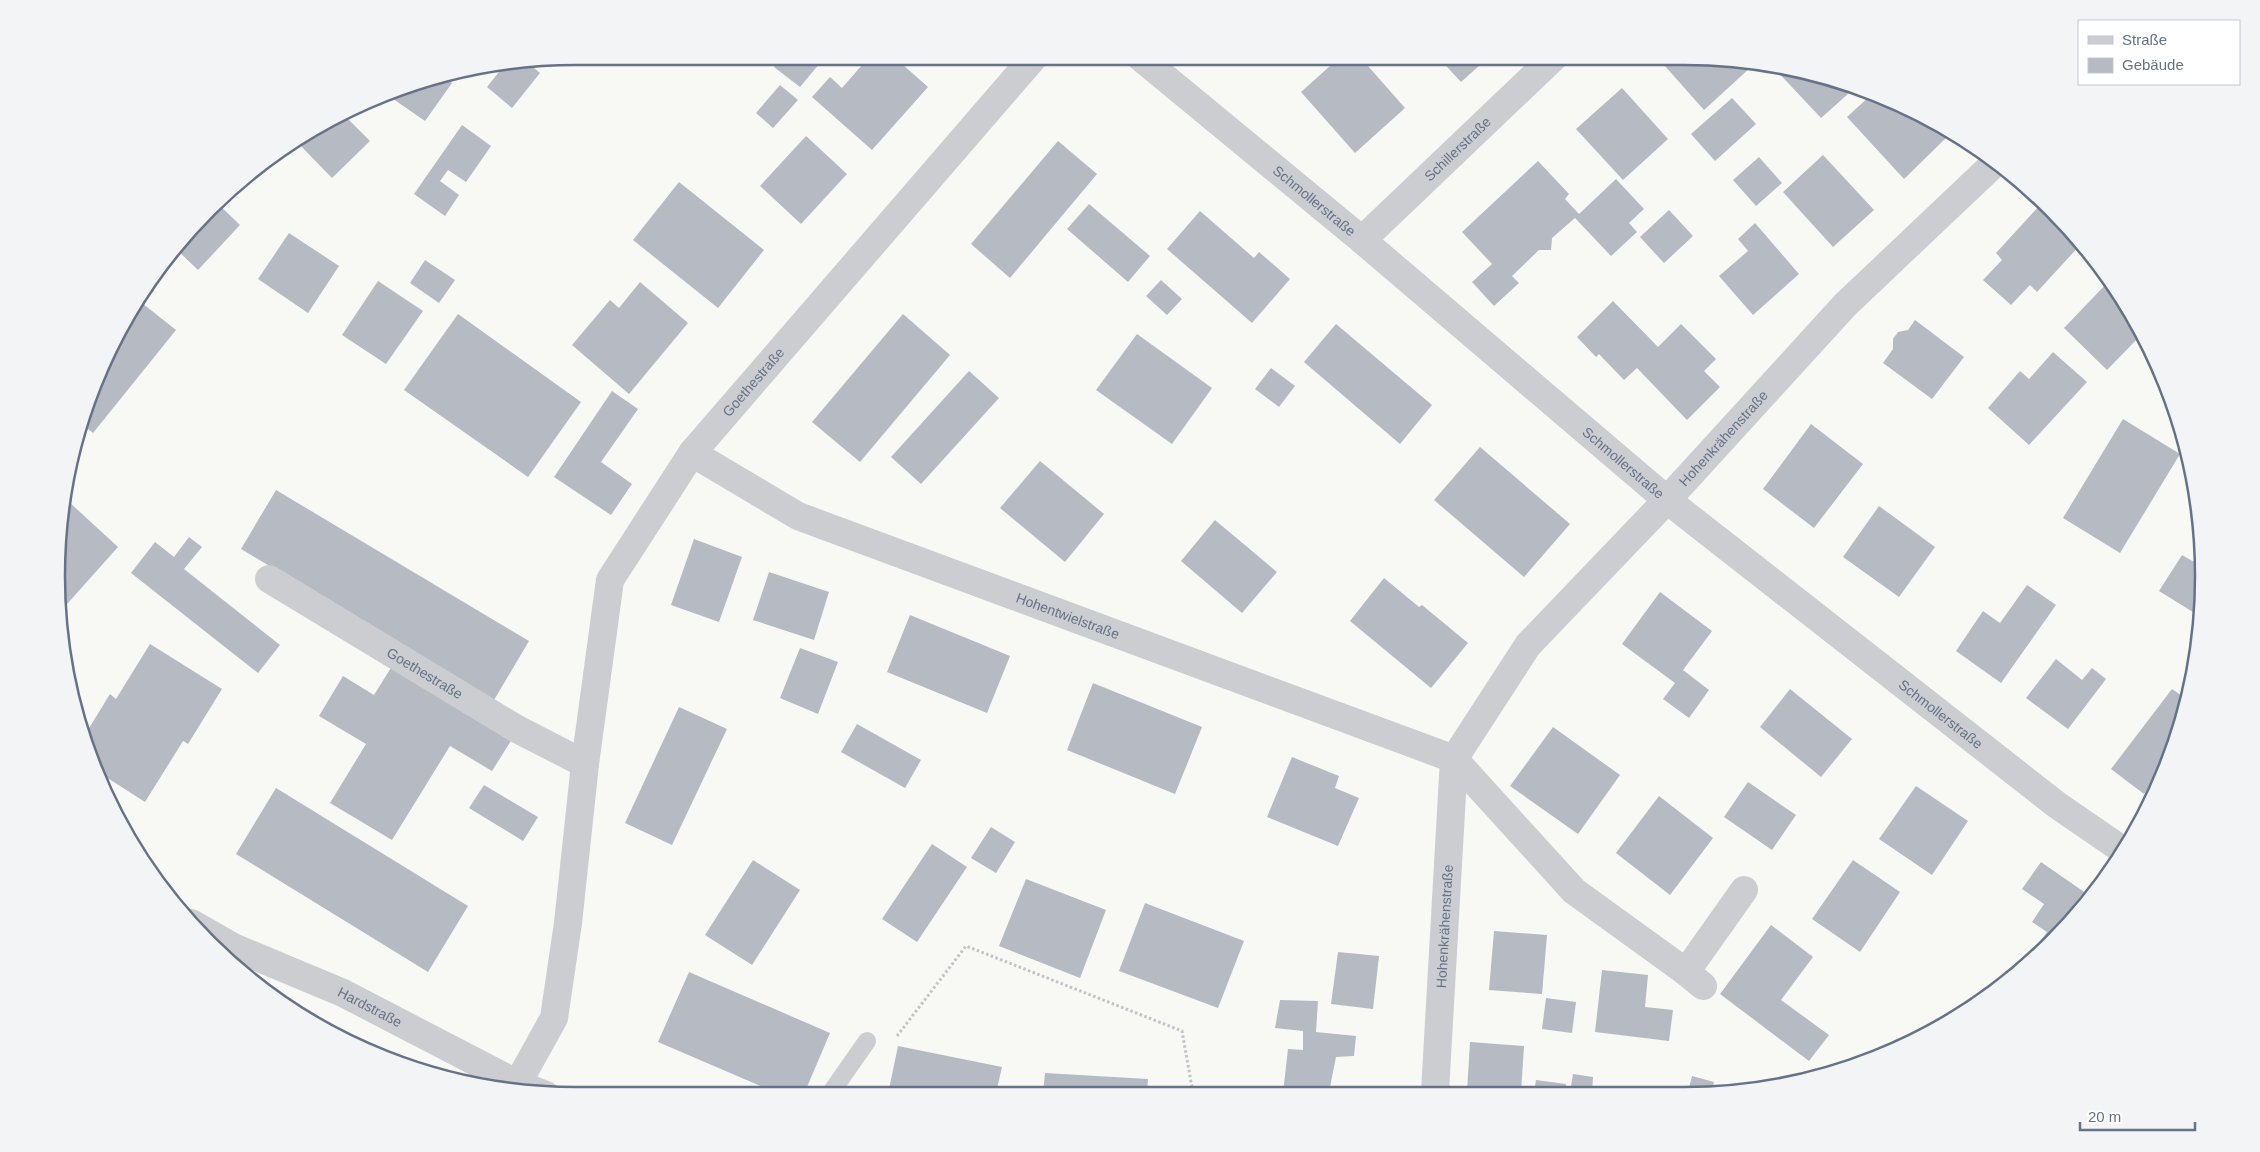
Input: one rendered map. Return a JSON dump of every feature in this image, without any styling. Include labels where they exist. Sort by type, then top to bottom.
[{"type":"street","name":"Goethestraße","points":[[518,1084],[554,1018],[568,923],[585,764],[610,580],[692,453],[1027,65]]},
{"type":"street","name":"Schmollerstraße","points":[[1150,65],[1362,240],[1667,500],[2056,805],[2118,847]]},
{"type":"street","name":"Schillerstraße","points":[[1362,240],[1546,65]]},
{"type":"street","name":"Hohenkrähenstraße","points":[[1435,1087],[1454,759],[1528,645],[1667,500],[1845,306],[1990,167]]},
{"type":"street","name":"Hohentwielstraße","points":[[692,453],[798,516],[1454,759]]},
{"type":"street","name":"Goethestraße","points":[[269,579],[517,729],[585,764]]},
{"type":"street","points":[[1454,759],[1574,891],[1694,979],[1744,890]]},
{"type":"street","name":"Hardstraße","points":[[216,938],[233,947],[344,992],[509,1083]]},
{"type":"lane","points":[[835,1087],[867,1041]]},
{"type":"path","points":[[894,1039],[966,946],[1182,1031],[1192,1087]]},
{"type":"building","points":[[775,65],[818,65],[800,87],[774,67]]},
{"type":"building","points":[[862,65],[903,65],[928,87],[872,150],[812,97],[830,77],[842,88]]},
{"type":"building","points":[[1331,65],[1367,65],[1405,108],[1355,153],[1301,92]]},
{"type":"building","points":[[1445,65],[1480,65],[1461,82]]},
{"type":"building","points":[[1664,65],[1749,69],[1704,110]]},
{"type":"building","points":[[533,67],[540,73],[512,108],[487,87],[500,71]]},
{"type":"building","points":[[1780,74],[1816,82],[1845,91],[1848,94],[1821,118]]},
{"type":"building","points":[[449,81],[452,83],[425,121],[393,99]]},
{"type":"building","points":[[780,85],[798,100],[773,128],[756,113]]},
{"type":"building","points":[[1622,88],[1668,139],[1623,180],[1576,129]]},
{"type":"building","points":[[1732,98],[1756,124],[1715,161],[1691,134]]},
{"type":"building","points":[[1867,99],[1910,118],[1947,137],[1904,179],[1847,117]]},
{"type":"building","points":[[348,119],[370,141],[332,178],[300,146]]},
{"type":"building","points":[[462,125],[491,146],[466,182],[448,170],[440,181],[459,195],[445,216],[414,194]]},
{"type":"building","points":[[806,136],[847,174],[801,224],[760,186]]},
{"type":"building","points":[[1058,141],[1097,174],[1010,278],[971,244]]},
{"type":"building","points":[[1823,155],[1874,210],[1833,247],[1783,192]]},
{"type":"building","points":[[1759,157],[1782,183],[1756,206],[1733,180]]},
{"type":"building","points":[[1538,161],[1569,194],[1565,199],[1579,214],[1616,179],[1644,209],[1629,223],[1637,232],[1611,256],[1575,218],[1552,238],[1551,250],[1539,250],[1512,276],[1519,283],[1494,306],[1472,282],[1492,264],[1462,232]]},
{"type":"building","points":[[679,182],[764,250],[718,308],[633,240]]},
{"type":"building","points":[[1089,204],[1150,256],[1128,282],[1067,229]]},
{"type":"building","points":[[222,208],[240,225],[198,270],[181,253]]},
{"type":"building","points":[[2037,208],[2076,249],[2037,292],[2030,285],[2011,305],[1983,280],[2002,260],[1996,253]]},
{"type":"building","points":[[1669,210],[1693,236],[1664,263],[1640,237]]},
{"type":"building","points":[[1200,211],[1254,258],[1259,252],[1290,279],[1252,323],[1167,249]]},
{"type":"building","points":[[1755,223],[1799,274],[1753,315],[1719,276],[1748,251],[1738,239]]},
{"type":"building","points":[[289,233],[339,266],[308,313],[258,279]]},
{"type":"building","points":[[425,260],[455,280],[439,303],[410,283]]},
{"type":"building","points":[[1161,280],[1182,299],[1167,315],[1146,296]]},
{"type":"building","points":[[378,281],[423,311],[386,364],[342,335]]},
{"type":"building","points":[[640,282],[688,323],[629,394],[572,345],[610,300],[619,308]]},
{"type":"building","points":[[2104,286],[2137,340],[2107,370],[2064,328]]},
{"type":"building","points":[[1613,301],[1658,347],[1681,324],[1716,359],[1704,371],[1720,387],[1687,420],[1637,368],[1624,380],[1599,354],[1596,357],[1577,337]]},
{"type":"building","points":[[143,304],[176,330],[93,433],[87,428],[104,380],[133,320]]},
{"type":"building","points":[[458,314],[581,402],[528,477],[404,390]]},
{"type":"building","points":[[903,314],[950,355],[860,462],[812,422]]},
{"type":"building","points":[[1915,320],[1964,357],[1932,399],[1883,363],[1893,349],[1893,339],[1898,332],[1908,330]]},
{"type":"building","points":[[1336,324],[1432,405],[1400,444],[1304,362]]},
{"type":"building","points":[[1137,334],[1212,388],[1172,444],[1096,390]]},
{"type":"building","points":[[2053,352],[2087,382],[2029,445],[1988,408],[2020,371],[2029,379]]},
{"type":"building","points":[[1271,368],[1295,386],[1279,407],[1255,389]]},
{"type":"building","points":[[969,371],[999,398],[921,484],[891,457]]},
{"type":"building","points":[[612,391],[638,409],[601,462],[632,484],[611,515],[554,477]]},
{"type":"building","points":[[2123,419],[2180,454],[2120,553],[2063,518]]},
{"type":"building","points":[[1811,424],[1863,464],[1814,528],[1763,489]]},
{"type":"building","points":[[1480,447],[1570,524],[1524,577],[1434,500]]},
{"type":"building","points":[[1040,461],[1104,514],[1065,562],[1000,508]]},
{"type":"building","points":[[276,490],[529,641],[494,700],[241,549]]},
{"type":"building","points":[[70,503],[118,547],[66,605],[66,543]]},
{"type":"building","points":[[1879,506],[1935,547],[1899,597],[1843,557]]},
{"type":"building","points":[[1215,520],[1277,572],[1242,613],[1181,561]]},
{"type":"building","points":[[189,537],[202,547],[184,569],[280,645],[258,673],[131,573],[155,542],[174,557]]},
{"type":"building","points":[[694,539],[742,557],[719,622],[671,605]]},
{"type":"building","points":[[2182,555],[2195,562],[2194,612],[2159,591]]},
{"type":"building","points":[[769,572],[829,592],[814,640],[753,620]]},
{"type":"building","points":[[1384,578],[1419,607],[1422,605],[1468,643],[1431,688],[1350,621]]},
{"type":"building","points":[[2027,585],[2056,605],[2001,683],[1956,651],[1983,611],[2000,623]]},
{"type":"building","points":[[1660,592],[1712,631],[1683,670],[1709,690],[1689,718],[1663,699],[1675,683],[1622,644]]},
{"type":"building","points":[[910,615],[1010,656],[987,713],[887,672]]},
{"type":"building","points":[[150,644],[222,689],[188,744],[183,741],[145,802],[107,777],[89,729],[110,694],[116,699]]},
{"type":"building","points":[[800,648],[838,662],[818,714],[780,698]]},
{"type":"building","points":[[2056,659],[2082,680],[2092,668],[2106,679],[2068,729],[2026,698]]},
{"type":"building","points":[[394,663],[514,736],[492,771],[450,746],[392,840],[330,803],[366,744],[319,716],[343,676],[374,695]]},
{"type":"building","points":[[1093,683],[1202,727],[1175,794],[1067,750]]},
{"type":"building","points":[[1790,689],[1852,739],[1821,777],[1760,727]]},
{"type":"building","points":[[2172,689],[2181,695],[2168,740],[2156,772],[2144,794],[2111,769]]},
{"type":"building","points":[[679,707],[727,729],[672,845],[625,823]]},
{"type":"building","points":[[857,724],[921,760],[905,788],[841,752]]},
{"type":"building","points":[[1553,727],[1620,775],[1578,834],[1510,786]]},
{"type":"building","points":[[1292,757],[1339,776],[1335,788],[1359,798],[1338,846],[1267,817]]},
{"type":"building","points":[[1748,782],[1796,815],[1772,850],[1724,817]]},
{"type":"building","points":[[484,785],[538,817],[523,841],[469,808]]},
{"type":"building","points":[[1916,786],[1968,821],[1932,875],[1879,839]]},
{"type":"building","points":[[276,788],[468,906],[428,972],[236,854]]},
{"type":"building","points":[[1659,796],[1713,838],[1670,895],[1616,853]]},
{"type":"building","points":[[991,827],[1015,842],[996,873],[971,858]]},
{"type":"building","points":[[932,844],[967,867],[917,942],[882,919]]},
{"type":"building","points":[[753,860],[800,890],[752,965],[705,935]]},
{"type":"building","points":[[1853,860],[1900,892],[1860,952],[1812,919]]},
{"type":"building","points":[[2041,862],[2085,892],[2039,942],[2047,932],[2032,922],[2044,904],[2022,889]]},
{"type":"building","points":[[1026,879],[1106,910],[1080,978],[999,946]]},
{"type":"building","points":[[1145,903],[1244,941],[1218,1008],[1119,971]]},
{"type":"building","points":[[1771,925],[1813,957],[1781,1000],[1829,1035],[1809,1061],[1720,994]]},
{"type":"building","points":[[1494,931],[1547,935],[1542,994],[1489,990]]},
{"type":"building","points":[[1338,952],[1379,956],[1373,1009],[1331,1004]]},
{"type":"building","points":[[1602,970],[1648,975],[1645,1007],[1673,1010],[1669,1041],[1595,1032]]},
{"type":"building","points":[[689,972],[830,1033],[807,1087],[763,1087],[658,1042]]},
{"type":"building","points":[[1546,998],[1576,1002],[1572,1033],[1542,1029]]},
{"type":"building","points":[[1280,1000],[1318,1001],[1316,1032],[1356,1036],[1354,1056],[1336,1057],[1330,1087],[1284,1087],[1288,1049],[1303,1050],[1303,1031],[1275,1028]]},
{"type":"building","points":[[1470,1042],[1524,1046],[1521,1087],[1467,1087]]},
{"type":"building","points":[[898,1046],[1002,1067],[997,1087],[889,1087]]},
{"type":"building","points":[[1045,1073],[1148,1079],[1147,1087],[1044,1087]]},
{"type":"building","points":[[1573,1074],[1593,1077],[1592,1087],[1571,1087]]},
{"type":"building","points":[[1692,1076],[1714,1082],[1713,1086],[1689,1087]]},
{"type":"building","points":[[1536,1080],[1566,1084],[1566,1087],[1535,1087]]}]
